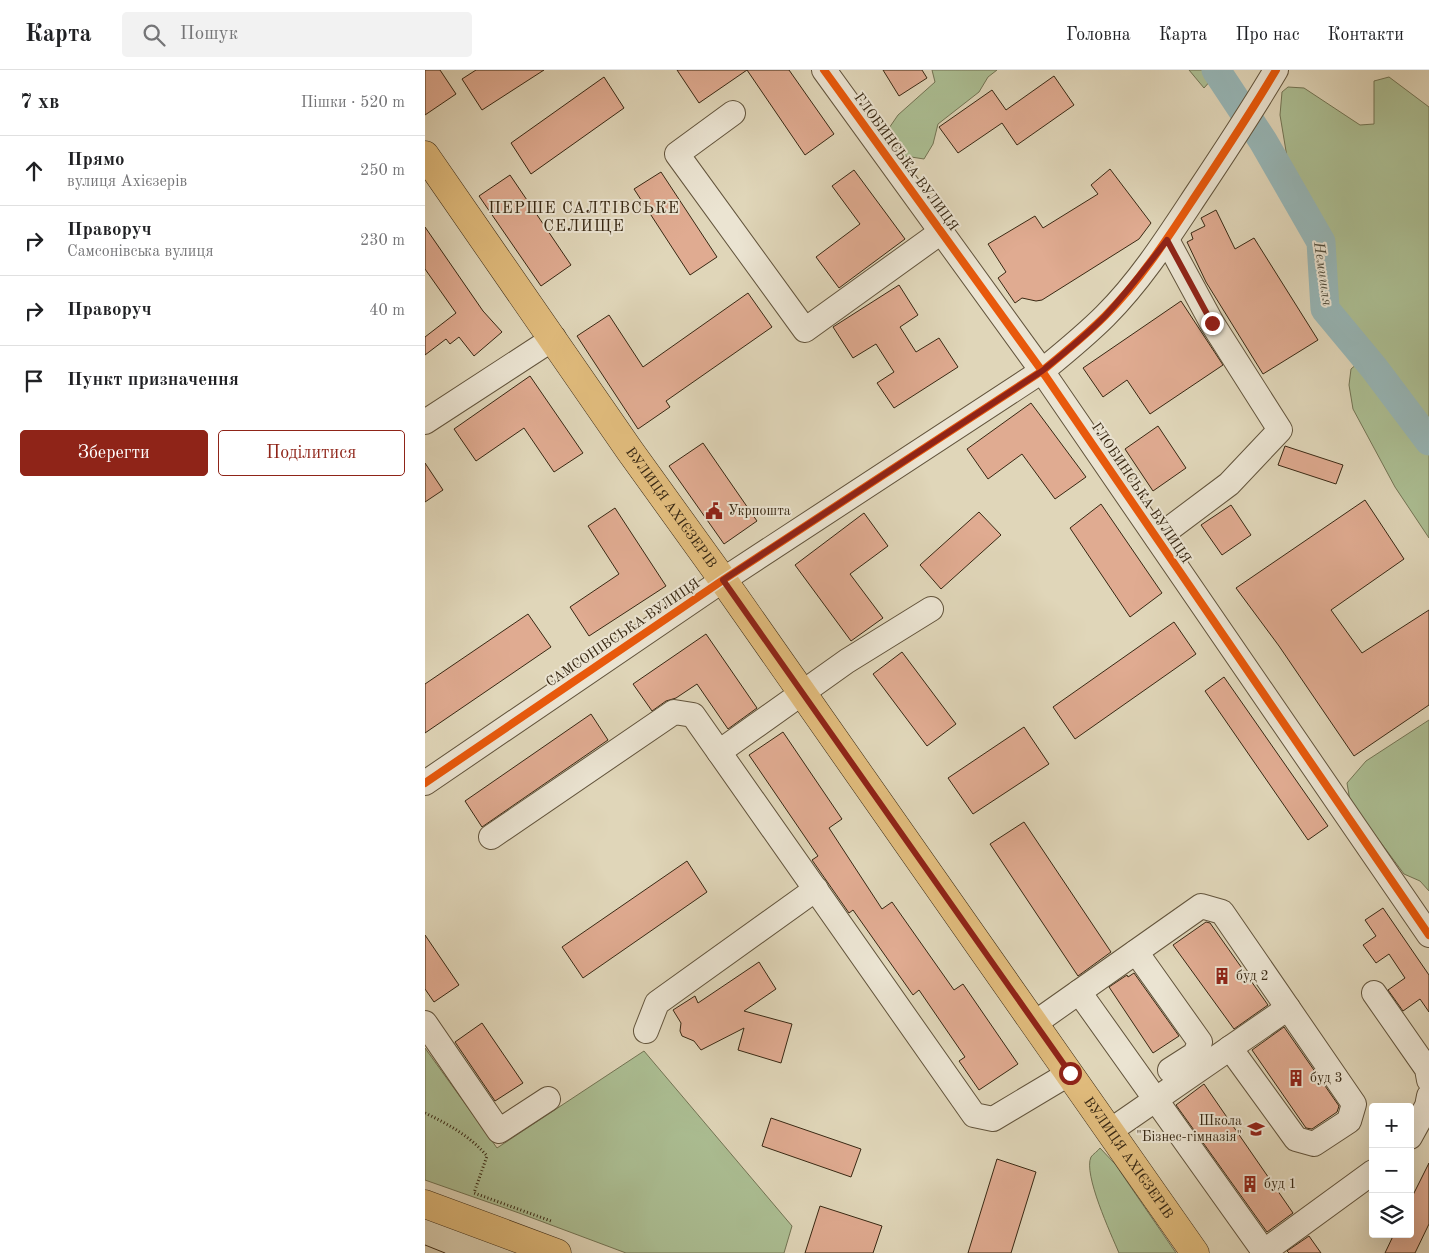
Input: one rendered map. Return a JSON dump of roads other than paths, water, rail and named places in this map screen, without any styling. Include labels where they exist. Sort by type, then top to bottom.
[{"type":"main road","name":"ВУЛИЦЯ АХІЄЗЕРІВ","points":[[428,166],[554,338],[631,451],[1195,1253]]},
{"type":"main road","points":[[425,1204],[510,1245],[557,1253]]},
{"type":"street","name":"ГЛОБИНСЬКА ВУЛИЦЯ","points":[[824,70],[1042,371],[1429,935]]},
{"type":"street","name":"САМСОНІВСЬКА ВУЛИЦЯ","points":[[427,776],[1042,371],[1081,339],[1107,314],[1167,240],[1274,74]]},
{"type":"street","points":[[733,113],[677,154],[805,330],[941,232]]},
{"type":"street","points":[[1157,538],[1229,484],[1280,430],[1212,323],[1167,240]]},
{"type":"street","points":[[425,422],[554,338]]},
{"type":"street","points":[[719,752],[847,661],[931,609]]},
{"type":"street","points":[[491,837],[674,712],[693,715],[974,1115],[993,1119],[1070,1073]]},
{"type":"street","points":[[645,1031],[657,1003],[816,889]]},
{"type":"street","points":[[1035,1023],[1201,906],[1221,912],[1354,1104],[1349,1122],[1313,1144],[1296,1139],[1230,1048]]},
{"type":"street","points":[[1136,952],[1200,1042],[1200,1060]]},
{"type":"street","points":[[1079,992],[1264,1253],[1369,1175]]},
{"type":"street","points":[[1374,993],[1427,1069],[1429,1080]]},
{"type":"street","points":[[1146,1086],[1230,1048],[1288,1008]]},
{"type":"street","points":[[425,1023],[499,1131],[548,1099]]},
{"type":"street","points":[[1110,1131],[1200,1060]]},
{"type":"street","points":[[1414,1130],[1427,1106],[1429,1096]]},
{"type":"waterway","name":"Немишля","points":[[1216,70],[1263,141],[1321,242],[1325,309],[1374,368],[1429,441]]},
{"type":"tram line","points":[[425,1245],[445,1253]]},
{"type":"place","name":"Укрпошта","points":[[714,511]]},
{"type":"place","name":"буд 2","points":[[1222,976]]},
{"type":"place","name":"буд 3","points":[[1296,1078]]},
{"type":"place","name":"Школа \"Бізнес-гімназія\"","points":[[1256,1129]]},
{"type":"place","name":"буд 1","points":[[1250,1184]]},
{"type":"district","name":"ПЕРШЕ САЛТІВСЬКЕ СЕЛИЩЕ","points":[[584,218]]}]
